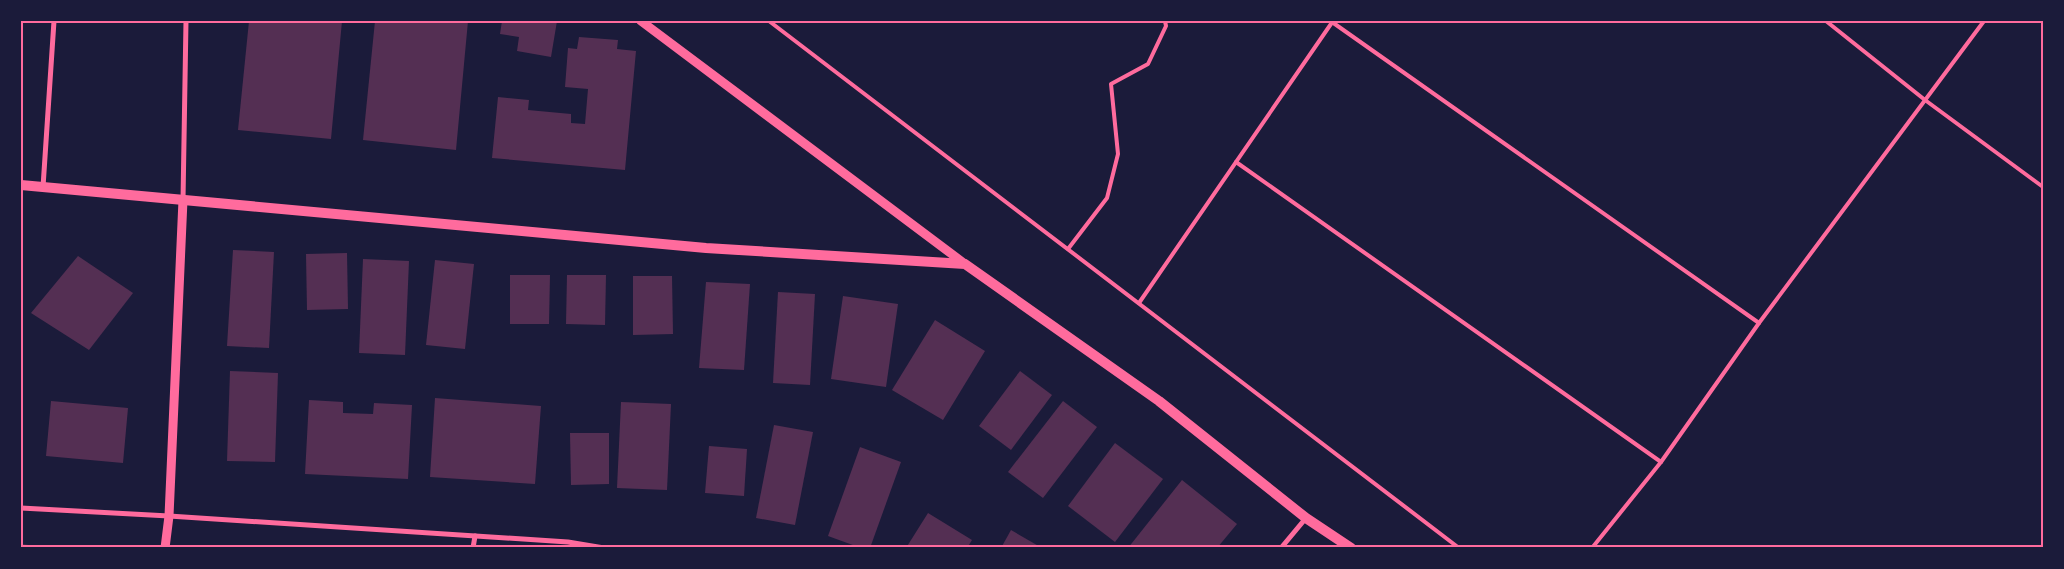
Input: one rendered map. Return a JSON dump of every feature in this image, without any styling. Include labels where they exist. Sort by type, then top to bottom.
[{"type":"main road","points":[[21,185],[706,248],[965,264],[1158,401],[1306,518],[1351,548]]},
{"type":"street","points":[[43,187],[54,21]]},
{"type":"street","points":[[166,548],[183,200],[186,21]]},
{"type":"street","points":[[641,21],[965,264]]},
{"type":"street","points":[[21,508],[568,542],[604,548]]},
{"type":"street","points":[[1281,548],[1306,518]]},
{"type":"street","points":[[473,548],[475,536]]},
{"type":"lane","points":[[770,21],[1460,548]]},
{"type":"lane","points":[[1068,249],[1107,198],[1118,154],[1111,84],[1148,64],[1166,26],[1165,21]]},
{"type":"lane","points":[[1826,21],[1925,100],[2043,187]]},
{"type":"lane","points":[[1592,548],[1661,462],[1759,323],[1984,21]]},
{"type":"lane","points":[[1139,304],[1332,22],[1759,323]]},
{"type":"lane","points":[[1236,162],[1661,462]]},
{"type":"building","points":[[249,21],[342,21],[331,139],[238,130]]},
{"type":"building","points":[[375,21],[468,21],[456,150],[363,140]]},
{"type":"building","points":[[502,21],[557,21],[551,57],[517,51],[519,37],[500,34]]},
{"type":"building","points":[[579,37],[618,40],[617,49],[636,51],[625,170],[492,158],[498,97],[529,100],[528,110],[571,114],[571,123],[585,124],[588,89],[565,87],[568,48],[577,49]]},
{"type":"building","points":[[233,250],[274,252],[269,348],[227,346]]},
{"type":"building","points":[[347,253],[348,309],[307,310],[306,254]]},
{"type":"building","points":[[78,256],[133,293],[89,350],[31,313]]},
{"type":"building","points":[[363,259],[409,261],[405,355],[359,353]]},
{"type":"building","points":[[435,260],[474,264],[465,349],[426,345]]},
{"type":"building","points":[[510,275],[550,275],[549,324],[510,324]]},
{"type":"building","points":[[567,275],[606,275],[605,325],[566,324]]},
{"type":"building","points":[[633,276],[672,276],[673,334],[633,335]]},
{"type":"building","points":[[706,282],[750,284],[744,370],[699,368]]},
{"type":"building","points":[[778,292],[815,294],[810,385],[773,383]]},
{"type":"building","points":[[843,296],[898,304],[886,387],[831,379]]},
{"type":"building","points":[[935,320],[985,351],[943,420],[892,390]]},
{"type":"building","points":[[230,371],[278,373],[275,462],[227,461]]},
{"type":"building","points":[[1020,371],[1052,395],[1011,450],[979,426]]},
{"type":"building","points":[[435,398],[541,406],[535,484],[430,477]]},
{"type":"building","points":[[309,400],[343,402],[343,413],[373,414],[374,403],[412,405],[408,479],[305,474]]},
{"type":"building","points":[[51,401],[128,408],[123,463],[46,456]]},
{"type":"building","points":[[1063,401],[1097,427],[1043,498],[1008,472]]},
{"type":"building","points":[[621,402],[671,404],[667,490],[617,488]]},
{"type":"building","points":[[774,425],[813,432],[795,525],[756,518]]},
{"type":"building","points":[[570,433],[609,433],[609,484],[571,485]]},
{"type":"building","points":[[1115,443],[1163,479],[1115,542],[1068,506]]},
{"type":"building","points":[[709,446],[747,449],[744,496],[705,493]]},
{"type":"building","points":[[860,447],[901,462],[870,548],[861,548],[828,536]]},
{"type":"building","points":[[1182,480],[1237,524],[1217,548],[1128,548]]},
{"type":"building","points":[[928,513],[972,540],[967,548],[906,548]]},
{"type":"building","points":[[1011,530],[1042,548],[1001,548]]},
{"type":"building","points":[[21,544],[44,547],[44,548],[21,548]]}]
